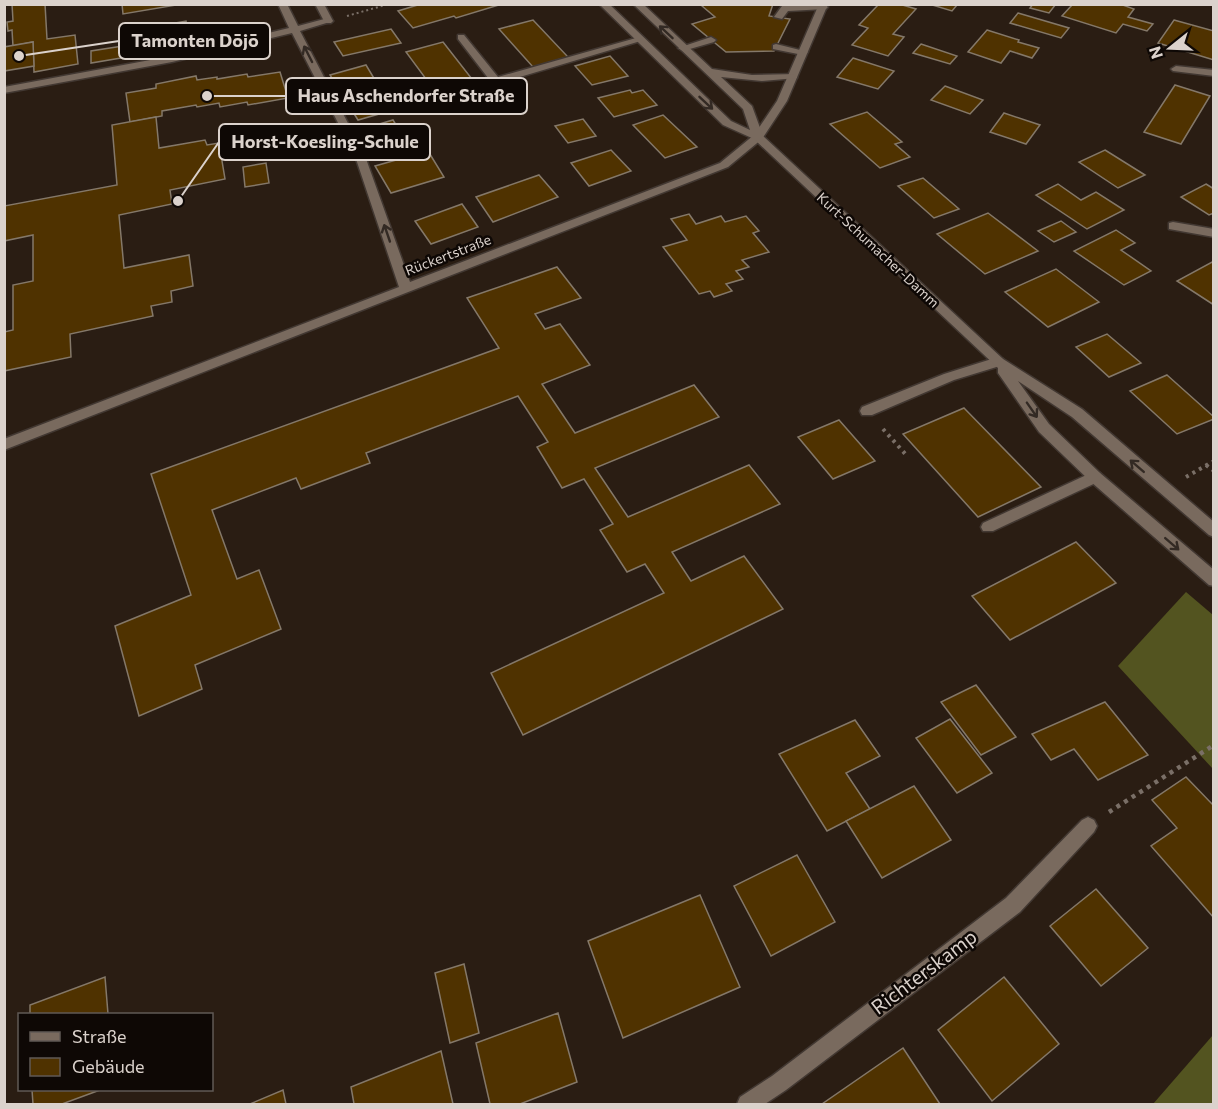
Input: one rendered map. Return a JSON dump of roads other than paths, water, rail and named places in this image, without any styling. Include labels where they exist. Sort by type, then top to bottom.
[{"type":"street","points":[[282,4],[360,156],[406,288]]},
{"type":"street","points":[[4,90],[172,59],[328,21],[319,4]]},
{"type":"street","name":"Kurt-Schumacher-Damm","points":[[603,4],[727,123],[758,137],[998,362],[1077,413],[1214,531]]},
{"type":"street","name":"Kurt-Schumacher-Damm","points":[[637,4],[748,108],[758,137]]},
{"type":"street","points":[[778,17],[784,8],[823,6]]},
{"type":"street","name":"Rückertstraße","points":[[4,445],[724,165],[758,137],[782,101],[823,6]]},
{"type":"street","points":[[461,37],[496,81],[639,40]]},
{"type":"street","points":[[683,48],[711,40]]},
{"type":"street","points":[[776,47],[803,52]]},
{"type":"street","points":[[1176,69],[1214,73]]},
{"type":"street","points":[[709,71],[734,78],[757,80],[794,76]]},
{"type":"street","points":[[1173,226],[1214,233]]},
{"type":"street","points":[[867,411],[949,377],[998,362]]},
{"type":"street","name":"Kurt-Schumacher-Damm","points":[[998,362],[1044,428],[1095,477],[1214,580]]},
{"type":"street","points":[[988,527],[1095,477]]},
{"type":"street","name":"Richterskamp","points":[[747,1104],[779,1083],[1013,905],[1088,826]]},
{"type":"place","name":"Tamonten Dōjō","points":[[19,56]]},
{"type":"place","name":"Haus Aschendorfer Straße","points":[[207,96]]},
{"type":"place","name":"Horst-Koesling-Schule","points":[[178,201]]}]
